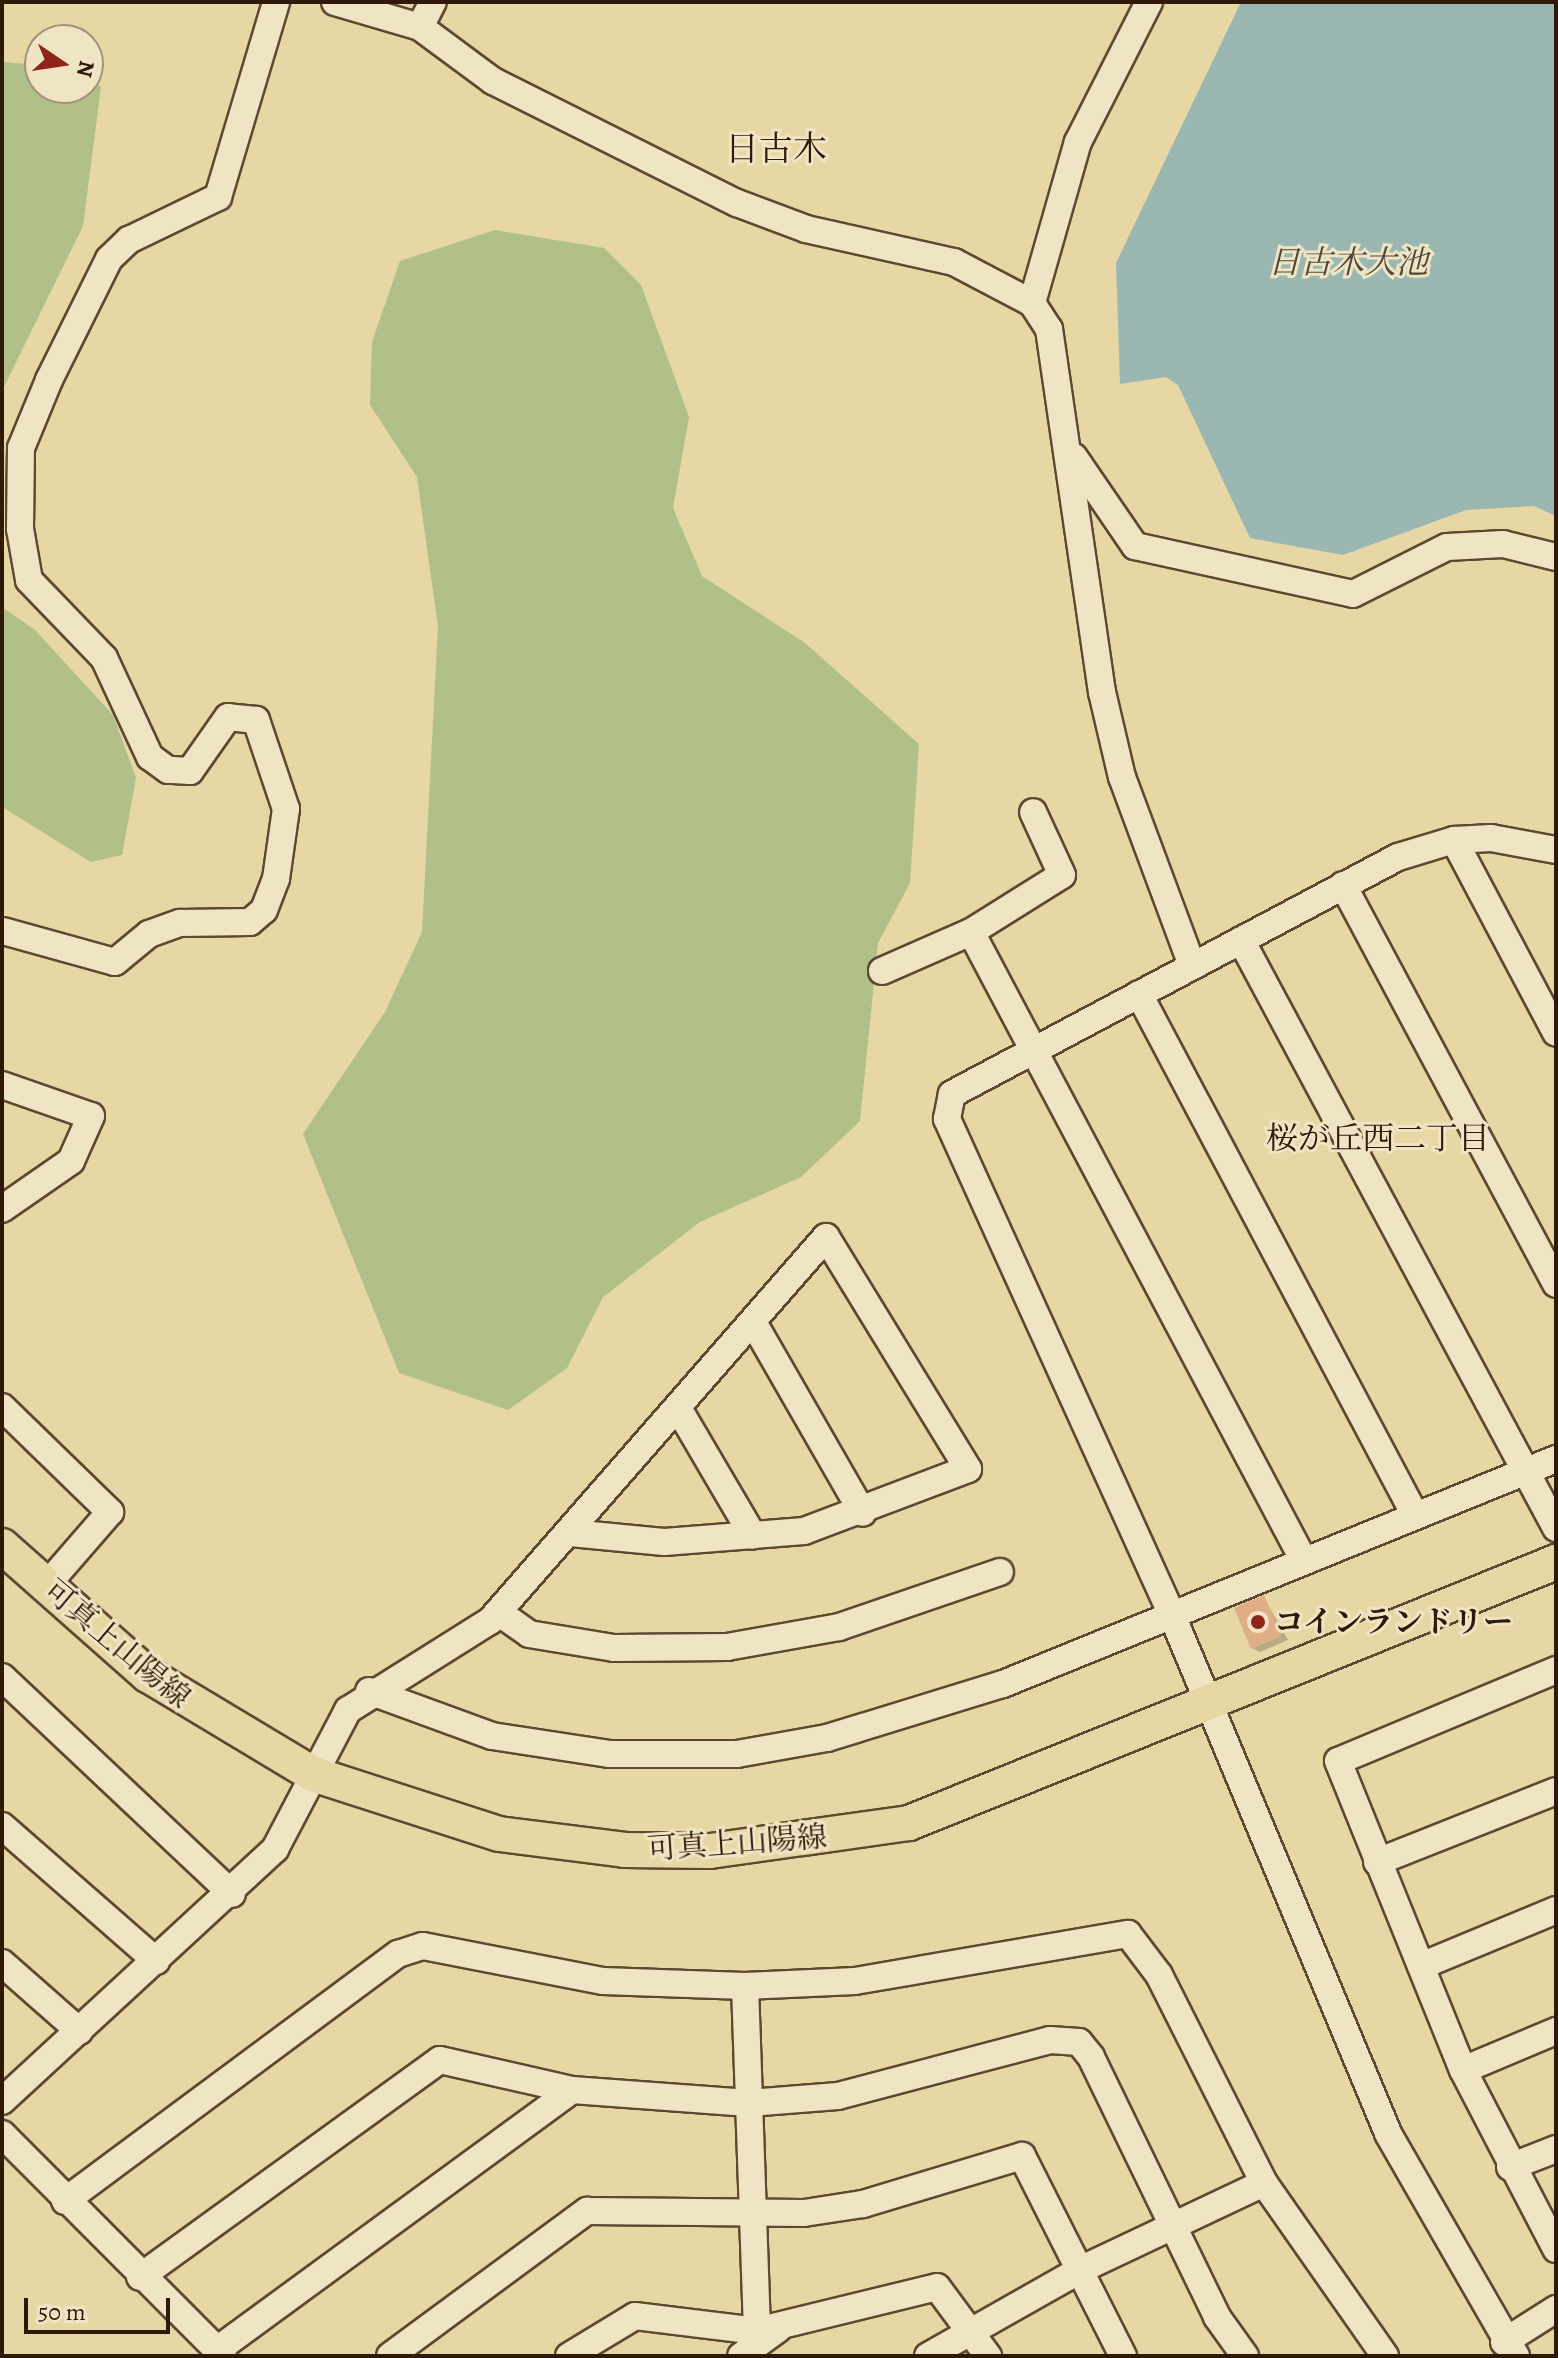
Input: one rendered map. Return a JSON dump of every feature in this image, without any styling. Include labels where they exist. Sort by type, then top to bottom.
[{"type":"main road","name":"可真上山陽線","points":[[2,1546],[46,1586],[203,1714],[313,1774],[499,1834],[625,1850],[786,1846],[909,1823],[1210,1705],[1556,1562]]},
{"type":"street","points":[[2,930],[115,962],[149,934],[180,923],[250,922],[264,910],[276,879],[286,809],[256,720],[228,717],[190,771],[168,770],[150,757],[104,658],[29,580],[20,529],[21,448],[49,380],[109,259],[129,240],[218,197],[276,2]]},
{"type":"street","points":[[335,2],[420,27],[493,81],[737,203],[806,229],[954,262],[1032,303],[1049,329],[1070,451],[1102,692],[1122,777],[1192,965]]},
{"type":"street","points":[[420,27],[433,2]]},
{"type":"street","points":[[1032,303],[1078,142],[1149,2]]},
{"type":"street","points":[[1070,451],[1135,546],[1228,567],[1353,594],[1447,547],[1503,544],[1556,557]]},
{"type":"street","points":[[882,971],[971,932],[1062,875],[1033,812]]},
{"type":"street","points":[[1556,850],[1454,840],[1343,885],[952,1094],[947,1119],[1172,1615],[1388,2133],[1510,2349],[1556,2309]]},
{"type":"street","points":[[1454,840],[1556,1033]]},
{"type":"street","points":[[1343,885],[1556,1284]]},
{"type":"street","points":[[971,932],[1303,1559]]},
{"type":"street","points":[[1241,940],[1556,1528]]},
{"type":"street","points":[[1139,994],[1415,1515]]},
{"type":"street","points":[[2,1085],[91,1116],[71,1161],[2,1209]]},
{"type":"street","points":[[2,2101],[232,1894],[275,1849],[348,1710],[369,1691],[498,1612],[826,1237],[968,1469],[863,1513],[804,1531],[664,1542],[570,1533]]},
{"type":"street","points":[[753,1322],[863,1513]]},
{"type":"street","points":[[2,1407],[110,1512],[46,1586]]},
{"type":"street","points":[[678,1408],[753,1536]]},
{"type":"street","points":[[369,1691],[492,1736],[609,1754],[737,1754],[911,1718],[1556,1459]]},
{"type":"street","points":[[498,1612],[529,1634],[614,1648],[727,1647],[839,1627],[1000,1572]]},
{"type":"street","points":[[1556,1670],[1338,1761],[1463,2070],[1510,2167],[1556,2249]]},
{"type":"street","points":[[2,1677],[232,1894]]},
{"type":"street","points":[[1377,1862],[1556,1791]]},
{"type":"street","points":[[2,1826],[156,1961]]},
{"type":"street","points":[[1421,1966],[1556,1910]]},
{"type":"street","points":[[65,2201],[398,1954],[423,1946],[603,1981],[745,1986],[855,1981],[1128,1934],[1159,1975],[1264,2183],[1385,2356]]},
{"type":"street","points":[[2,1963],[79,2031]]},
{"type":"street","points":[[745,1986],[752,2215],[769,2329]]},
{"type":"street","points":[[1463,2070],[1556,2031]]},
{"type":"street","points":[[140,2277],[425,2066],[440,2060],[572,2090],[749,2103],[838,2096],[1050,2040],[1079,2042],[1173,2226],[1245,2356]]},
{"type":"street","points":[[2,2134],[140,2277],[220,2353],[572,2090]]},
{"type":"street","points":[[1510,2167],[1556,2149]]},
{"type":"street","points":[[390,2356],[587,2211],[752,2215],[863,2204],[1022,2156],[1082,2269],[1123,2356]]},
{"type":"street","points":[[928,2356],[968,2328],[1082,2269],[1264,2183]]},
{"type":"street","points":[[569,2356],[635,2316],[769,2329],[937,2287],[988,2356]]},
{"type":"street","points":[[741,2356],[769,2329]]},
{"type":"green space","points":[[2,62],[24,64],[24,104],[99,104],[83,226],[2,391]]},
{"type":"green space","points":[[495,230],[604,248],[641,285],[689,417],[673,508],[702,576],[805,643],[919,744],[910,883],[878,943],[860,1121],[801,1177],[700,1222],[603,1297],[567,1368],[508,1410],[399,1373],[303,1134],[385,1012],[422,932],[438,626],[417,477],[370,405],[372,342],[400,261]]},
{"type":"green space","points":[[2,607],[35,630],[113,715],[136,778],[122,855],[91,862],[2,807]]},
{"type":"water","name":"日古木大池","points":[[1241,2],[1556,2],[1556,516],[1534,506],[1466,510],[1343,555],[1250,538],[1178,385],[1166,377],[1120,384],[1116,263]]},
{"type":"building","name":"コインランドリー","points":[[1264,1595],[1281,1636],[1251,1649],[1234,1608]]},
{"type":"place","name":"コインランドリー","points":[[1258,1622]]},
{"type":"district","name":"日古木","points":[[776,149]]},
{"type":"district","name":"桜が丘西二丁目","points":[[1378,1138]]}]
